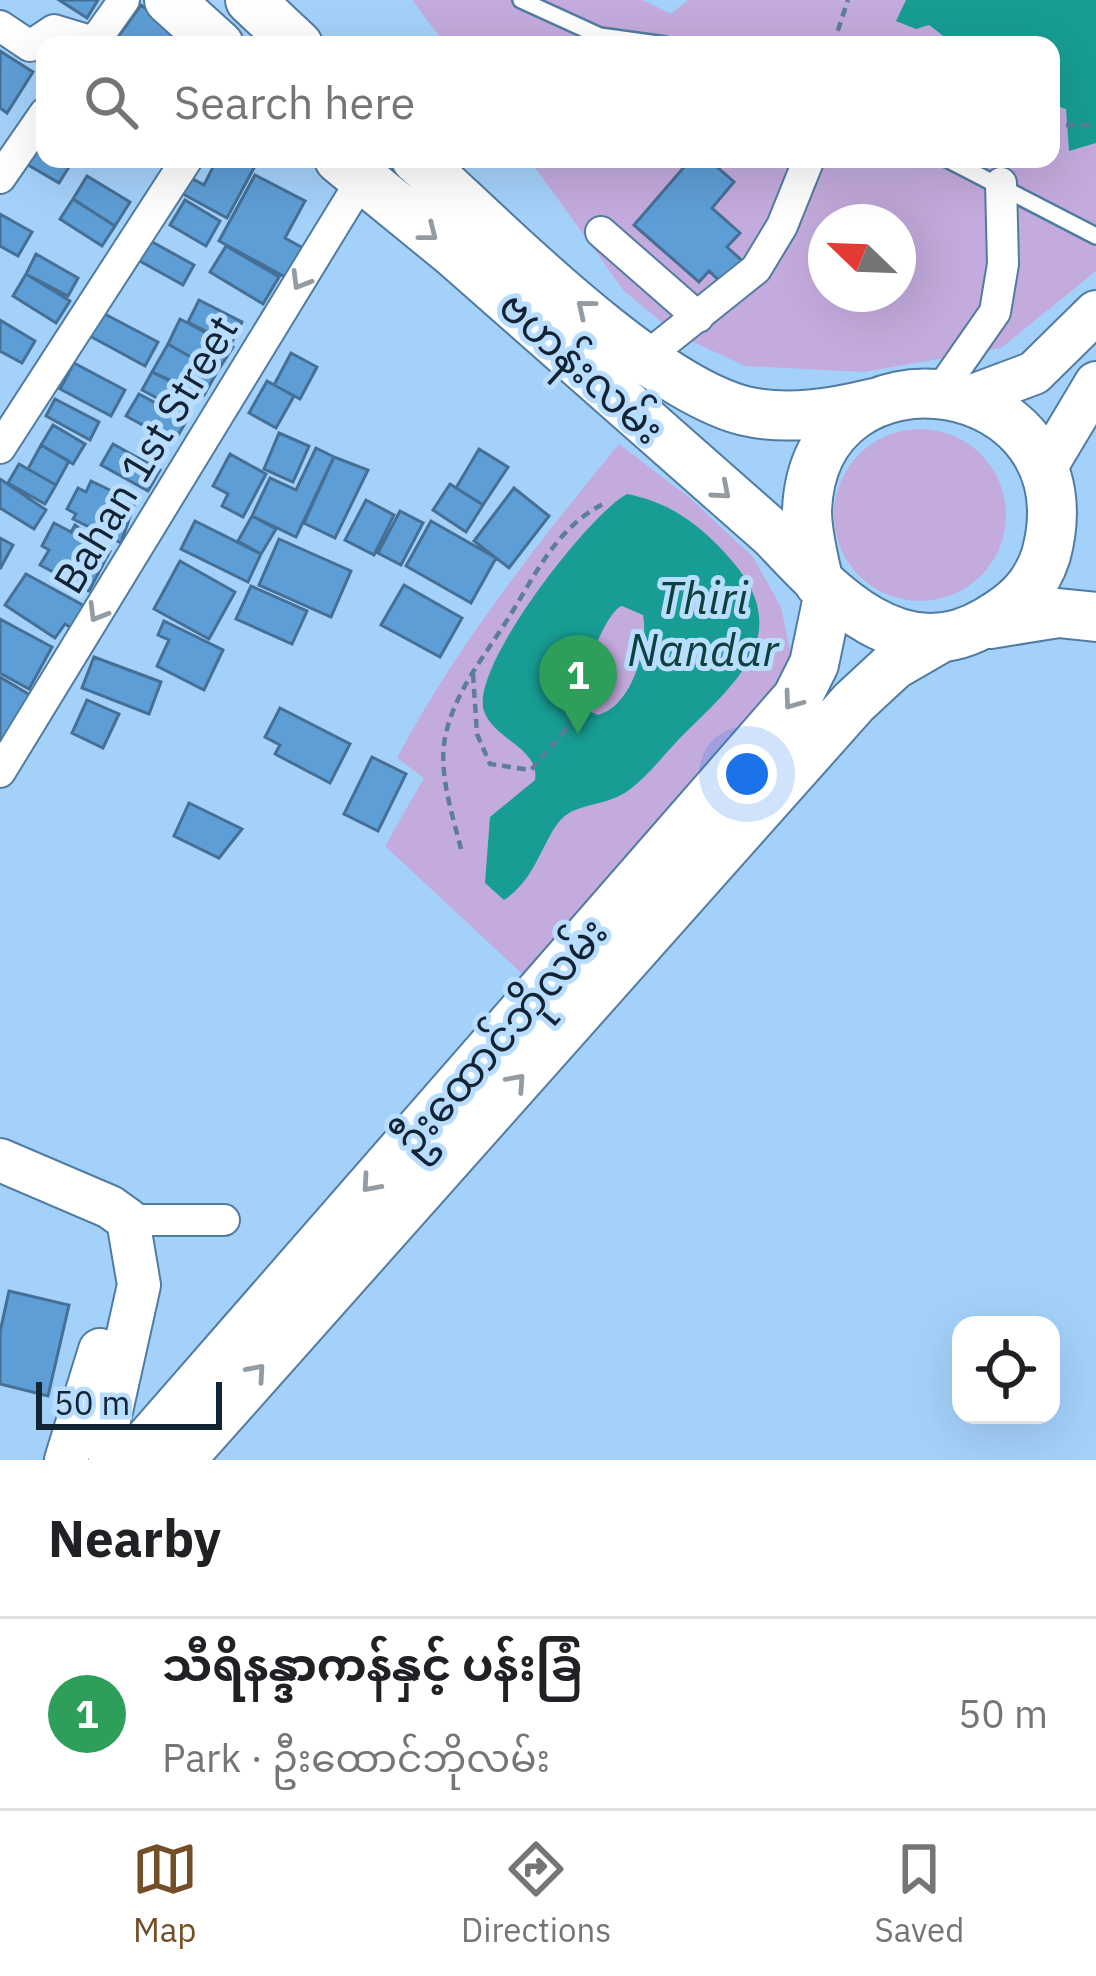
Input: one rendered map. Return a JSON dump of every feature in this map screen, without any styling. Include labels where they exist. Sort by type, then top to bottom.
[{"type":"main road","points":[[169,0],[209,36]]},
{"type":"main road","points":[[250,0],[288,36]]},
{"type":"main road","name":"ဗဟန်းလမ်း","points":[[426,168],[580,306],[702,394],[746,411],[795,416],[878,402]]},
{"type":"main road","name":"ဗဟန်းလမ်း","points":[[350,170],[454,253],[774,536],[824,588]]},
{"type":"main road","points":[[1096,312],[1034,374],[955,394],[878,402],[829,445],[813,476],[807,511],[824,588],[874,626],[906,637],[959,633],[1021,616],[1096,617]]},
{"type":"main road","points":[[959,633],[1017,604],[1041,571],[1053,532],[1051,480],[1096,383]]},
{"type":"main road","points":[[955,394],[1022,430],[1072,520],[1096,538]]},
{"type":"main road","name":"ဦးထောင်ဘိုလမ်း","points":[[132,1460],[797,698],[814,664],[824,588]]},
{"type":"main road","name":"ဦးထောင်ဘိုလမ်း","points":[[180,1460],[854,702],[894,665],[959,633]]},
{"type":"main road","points":[[0,1160],[110,1207],[129,1226],[139,1285],[107,1430],[110,1460]]},
{"type":"main road","points":[[65,1460],[129,1226]]},
{"type":"street","points":[[98,36],[124,0]]},
{"type":"street","points":[[0,26],[30,46],[36,42]]},
{"type":"street","points":[[0,178],[36,126]]},
{"type":"street","points":[[0,448],[181,168]]},
{"type":"street","points":[[646,357],[756,269],[805,168]]},
{"type":"street","name":"Bahan 1st Street","points":[[0,772],[350,170]]},
{"type":"street","points":[[955,394],[994,313],[1003,264],[1001,183]]},
{"type":"street","points":[[601,232],[698,317]]},
{"type":"street","points":[[129,1226],[224,1220]]},
{"type":"lane","points":[[521,0],[600,36]]},
{"type":"lane","points":[[967,168],[1096,236]]},
{"type":"path","points":[[836,36],[848,0]]},
{"type":"path","points":[[1060,125],[1096,125]]},
{"type":"path","points":[[461,849],[443,759],[446,730],[473,668],[542,560],[580,515],[604,503]]},
{"type":"path","points":[[473,668],[483,752],[490,764],[502,769],[531,770],[593,698]]},
{"type":"shaded area","points":[[412,0],[643,0],[671,14],[688,0],[906,0],[897,21],[929,25],[943,36],[439,36]]},
{"type":"shaded area","points":[[1060,106],[1066,108],[1069,150],[1096,143],[1096,271],[1001,348],[864,372],[745,366],[676,334],[624,291],[535,168],[1060,168]]},
{"type":"shaded area","points":[[920,429],[953,436],[981,454],[999,482],[1006,515],[999,548],[981,576],[953,594],[920,601],[887,594],[859,576],[841,548],[834,515],[841,482],[859,454],[887,436]]},
{"type":"shaded area","points":[[619,444],[691,499],[753,557],[781,607],[791,655],[765,710],[531,982],[385,846],[424,778],[397,758],[472,635]]},
{"type":"water","points":[[906,0],[1096,0],[1096,143],[1069,151],[1066,109],[1060,107],[1060,36],[943,36],[929,25],[916,29],[896,21]]},
{"type":"water","name":"Thiri Nandar","points":[[627,494],[673,510],[698,527],[733,562],[750,588],[759,633],[752,654],[725,693],[645,777],[615,798],[569,813],[526,878],[504,900],[485,883],[490,817],[535,780],[535,769],[524,752],[489,721],[484,690],[495,662],[536,594],[609,507]],"holes":[[[622,606],[643,615],[643,643],[629,688],[598,715],[581,708],[587,670],[615,611]]]},
{"type":"building","points":[[59,0],[98,0],[87,18]]},
{"type":"building","points":[[141,5],[179,33],[177,36],[119,36]]},
{"type":"building","points":[[0,51],[33,72],[7,113],[0,108]]},
{"type":"building","points":[[36,141],[36,168],[68,168],[59,183],[23,162]]},
{"type":"building","points":[[212,168],[254,168],[227,218],[183,194],[191,178],[204,185]]},
{"type":"building","points":[[683,168],[718,168],[734,182],[712,208],[740,233],[727,247],[749,267],[729,290],[709,271],[699,282],[634,225]]},
{"type":"building","points":[[255,175],[305,201],[285,238],[303,248],[287,278],[219,241]]},
{"type":"building","points":[[87,176],[130,202],[115,226],[73,199]]},
{"type":"building","points":[[73,199],[115,226],[102,246],[60,219]]},
{"type":"building","points":[[185,200],[220,221],[206,246],[170,225]]},
{"type":"building","points":[[0,214],[32,232],[18,256],[0,246]]},
{"type":"building","points":[[147,239],[194,265],[183,285],[136,259]]},
{"type":"building","points":[[226,246],[279,277],[263,304],[210,272]]},
{"type":"building","points":[[36,254],[78,278],[68,296],[26,274]]},
{"type":"building","points":[[26,274],[70,301],[56,323],[13,296]]},
{"type":"building","points":[[199,300],[242,322],[231,344],[188,322]]},
{"type":"building","points":[[101,312],[158,342],[145,366],[88,335]]},
{"type":"building","points":[[180,319],[233,347],[217,372],[168,344]]},
{"type":"building","points":[[0,320],[35,341],[22,363],[0,351]]},
{"type":"building","points":[[168,344],[217,372],[204,395],[152,372]]},
{"type":"building","points":[[291,353],[317,367],[300,399],[274,385]]},
{"type":"building","points":[[74,363],[125,390],[111,416],[60,389]]},
{"type":"building","points":[[152,372],[195,394],[185,413],[142,390]]},
{"type":"building","points":[[267,381],[294,396],[276,428],[249,413]]},
{"type":"building","points":[[139,394],[187,420],[174,442],[126,416]]},
{"type":"building","points":[[55,399],[99,422],[90,440],[46,416]]},
{"type":"building","points":[[53,425],[85,444],[73,464],[41,445]]},
{"type":"building","points":[[279,433],[309,446],[293,482],[264,469]]},
{"type":"building","points":[[113,444],[160,470],[148,491],[101,465]]},
{"type":"building","points":[[41,445],[69,461],[56,485],[28,469]]},
{"type":"building","points":[[316,448],[334,457],[296,537],[252,516],[270,478],[296,490]]},
{"type":"building","points":[[479,449],[508,467],[483,505],[456,488]]},
{"type":"building","points":[[230,454],[266,474],[243,517],[222,506],[228,494],[213,486]]},
{"type":"building","points":[[334,457],[368,470],[335,538],[304,523]]},
{"type":"building","points":[[19,464],[56,485],[45,504],[8,483]]},
{"type":"building","points":[[0,479],[46,510],[34,529],[0,508]]},
{"type":"building","points":[[91,481],[135,502],[121,543],[73,519],[76,514],[67,509],[78,488],[86,492]]},
{"type":"building","points":[[450,484],[483,505],[466,532],[433,510]]},
{"type":"building","points":[[514,488],[549,516],[509,568],[474,541]]},
{"type":"building","points":[[366,500],[394,515],[374,555],[345,540]]},
{"type":"building","points":[[400,511],[423,523],[401,565],[378,553]]},
{"type":"building","points":[[252,516],[276,529],[261,554],[238,541]]},
{"type":"building","points":[[195,521],[261,554],[248,582],[181,549]]},
{"type":"building","points":[[431,521],[496,558],[471,603],[406,566]]},
{"type":"building","points":[[54,523],[71,532],[75,525],[110,551],[89,591],[40,565],[49,550],[42,546]]},
{"type":"building","points":[[0,538],[13,545],[0,569]]},
{"type":"building","points":[[279,539],[351,571],[331,617],[259,585]]},
{"type":"building","points":[[180,561],[235,592],[209,639],[154,609]]},
{"type":"building","points":[[26,574],[90,609],[76,631],[65,624],[55,638],[5,605]]},
{"type":"building","points":[[404,585],[462,618],[440,657],[381,625]]},
{"type":"building","points":[[251,586],[307,611],[292,644],[236,619]]},
{"type":"building","points":[[0,619],[52,647],[29,689],[0,673]]},
{"type":"building","points":[[164,621],[223,650],[204,690],[157,666],[169,640],[158,635]]},
{"type":"building","points":[[94,657],[161,682],[149,714],[82,688]]},
{"type":"building","points":[[0,677],[30,695],[0,746]]},
{"type":"building","points":[[87,700],[119,714],[103,748],[72,733]]},
{"type":"building","points":[[280,708],[350,744],[330,783],[275,754],[280,745],[265,737]]},
{"type":"building","points":[[372,757],[406,774],[378,831],[344,814]]},
{"type":"building","points":[[189,803],[242,829],[219,858],[174,836]]},
{"type":"building","points":[[9,1291],[69,1305],[48,1396],[0,1384],[0,1332]]},
{"type":"place","name":"သီရိနန္ဒာကန်နှင့် ပန်းခြံ","points":[[578,734]]}]
